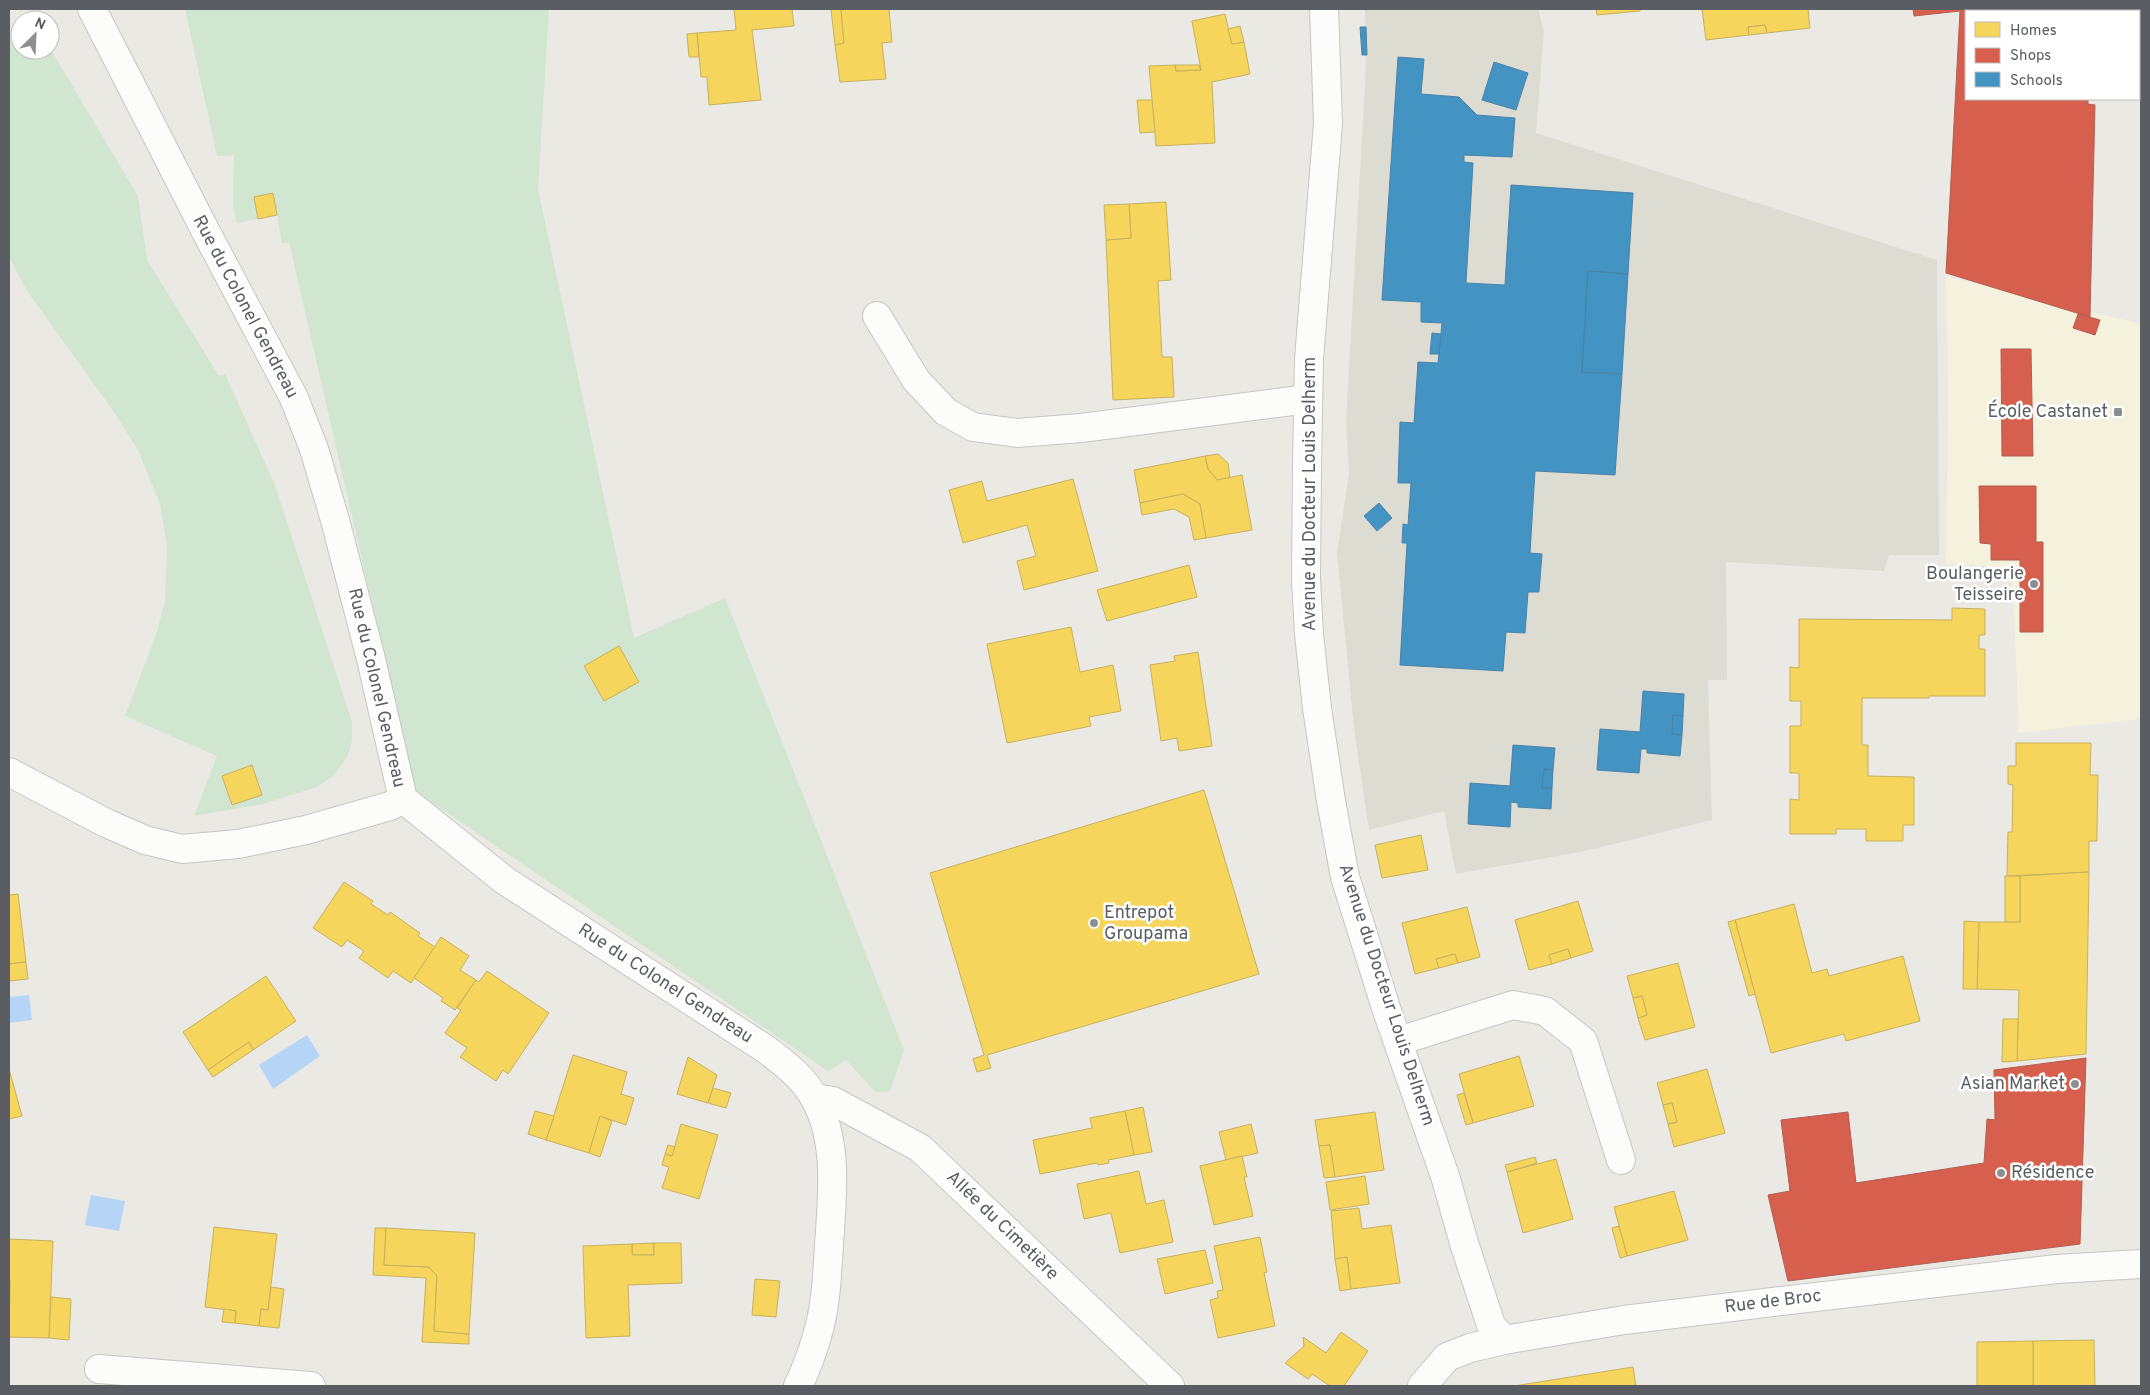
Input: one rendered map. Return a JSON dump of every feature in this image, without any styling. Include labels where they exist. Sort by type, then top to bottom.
[{"type":"street","name":"Rue du Colonel Gendreau","points":[[92,9],[205,230],[294,398],[314,449],[335,520],[371,659],[403,799],[504,880],[767,1050],[794,1072],[815,1098],[824,1120],[830,1149],[833,1191],[826,1290],[818,1335],[798,1386]]},
{"type":"street","name":"Avenue du Docteur Louis Delherm","points":[[1324,9],[1328,123],[1309,359],[1306,580],[1309,634],[1318,717],[1345,877],[1387,1011],[1446,1176],[1464,1243],[1491,1326],[1504,1340]]},
{"type":"street","points":[[878,316],[916,380],[946,412],[974,427],[1017,432],[1081,428],[1308,399]]},
{"type":"street","points":[[9,772],[106,823],[145,840],[182,849],[238,844],[306,830],[390,806],[403,799]]},
{"type":"street","points":[[1399,1041],[1514,1005],[1545,1011],[1584,1041],[1621,1160]]},
{"type":"street","name":"Allée du Cimetière","points":[[815,1098],[833,1101],[920,1148],[1170,1386]]},
{"type":"street","name":"Rue de Broc","points":[[1422,1386],[1447,1357],[1470,1348],[1504,1340],[1624,1320],[1773,1302],[2057,1269],[2141,1264]]},
{"type":"street","points":[[99,1369],[311,1386]]},
{"type":"shaded area","points":[[1365,9],[1538,9],[1544,31],[1536,133],[1937,260],[1939,555],[1889,555],[1884,571],[1726,562],[1727,680],[1708,680],[1712,820],[1585,851],[1456,874],[1444,811],[1369,830],[1354,728],[1337,553],[1349,474],[1346,422],[1366,65]]},
{"type":"shaded area","points":[[1946,276],[2141,324],[2141,719],[2019,733],[2012,568],[1946,564],[1948,398]]},
{"type":"green space","points":[[185,9],[549,9],[538,189],[634,638],[725,598],[904,1050],[890,1091],[875,1092],[846,1060],[828,1071],[415,791],[289,242],[282,243],[277,215],[237,223],[233,206],[234,155],[217,156]]},
{"type":"green space","points":[[9,36],[10,60],[57,60],[138,196],[147,260],[219,376],[225,374],[275,485],[352,722],[352,741],[347,757],[333,776],[317,787],[263,804],[194,816],[217,756],[125,716],[156,635],[165,601],[167,546],[160,504],[138,450],[112,409],[27,291],[9,257]]},
{"type":"water","points":[[29,995],[32,1020],[9,1023],[9,997]]},
{"type":"water","points":[[307,1035],[320,1056],[273,1089],[259,1065]]},
{"type":"water","points":[[91,1195],[125,1201],[119,1231],[85,1225]]},
{"type":"building: Homes","points":[[734,9],[792,9],[794,26],[752,30],[761,100],[709,105],[707,77],[701,77],[697,33],[736,30]]},
{"type":"building: Homes","points":[[831,9],[841,9],[844,43],[835,45]]},
{"type":"building: Homes","points":[[841,9],[889,9],[892,42],[882,43],[886,79],[840,82],[835,45],[844,43]]},
{"type":"building: Homes","points":[[1596,9],[1640,9],[1640,11],[1597,15]]},
{"type":"building: Homes","points":[[1702,9],[1808,9],[1810,28],[1767,33],[1765,25],[1748,27],[1749,35],[1706,40]]},
{"type":"building: Homes","points":[[1225,14],[1232,44],[1244,42],[1250,74],[1212,82],[1215,143],[1156,146],[1149,66],[1175,65],[1176,71],[1201,70],[1192,21]]},
{"type":"building: Homes","points":[[1765,25],[1767,33],[1749,35],[1748,27]]},
{"type":"building: Homes","points":[[1240,26],[1244,42],[1232,44],[1228,29]]},
{"type":"building: Homes","points":[[697,33],[699,57],[689,57],[687,34]]},
{"type":"building: Homes","points":[[1175,65],[1199,65],[1201,70],[1176,71]]},
{"type":"building: Homes","points":[[1137,100],[1152,100],[1155,132],[1140,133]]},
{"type":"building: Homes","points":[[273,193],[277,215],[258,219],[254,197]]},
{"type":"building: Homes","points":[[1166,202],[1171,280],[1158,281],[1162,357],[1172,357],[1174,397],[1113,400],[1106,240],[1131,238],[1129,204]]},
{"type":"building: Homes","points":[[1129,204],[1131,238],[1106,240],[1104,205]]},
{"type":"building: Homes","points":[[1218,454],[1228,463],[1230,478],[1217,480],[1208,469],[1205,456]]},
{"type":"building: Homes","points":[[1205,456],[1208,469],[1217,480],[1242,475],[1252,530],[1206,538],[1200,504],[1183,494],[1140,503],[1134,470]]},
{"type":"building: Homes","points":[[1073,479],[1098,571],[1024,590],[1017,561],[1036,556],[1027,525],[963,543],[949,490],[982,481],[987,501]]},
{"type":"building: Homes","points":[[1183,494],[1200,504],[1206,538],[1194,540],[1189,517],[1174,509],[1142,515],[1140,503]]},
{"type":"building: Homes","points":[[1189,565],[1197,597],[1107,621],[1097,590]]},
{"type":"building: Homes","points":[[1952,608],[1985,609],[1985,635],[1979,635],[1979,649],[1985,649],[1985,696],[1862,698],[1862,745],[1868,745],[1868,776],[1914,777],[1914,825],[1903,825],[1903,841],[1866,841],[1866,829],[1836,829],[1836,834],[1790,834],[1790,799],[1799,800],[1799,773],[1790,773],[1790,726],[1801,726],[1801,701],[1790,701],[1790,667],[1799,668],[1799,619],[1952,620]]},
{"type":"building: Homes","points":[[1071,627],[1080,672],[1113,665],[1121,711],[1089,717],[1091,726],[1007,743],[987,644]]},
{"type":"building: Homes","points":[[619,646],[639,682],[604,701],[584,666]]},
{"type":"building: Homes","points":[[1198,652],[1212,746],[1179,751],[1177,738],[1161,741],[1150,665],[1175,661],[1174,656]]},
{"type":"building: Homes","points":[[2016,743],[2091,743],[2090,775],[2098,775],[2097,841],[2089,841],[2089,872],[2007,876],[2008,832],[2012,832],[2013,785],[2008,784],[2008,766],[2016,766]]},
{"type":"building: Homes","points":[[252,765],[262,795],[232,805],[222,776]]},
{"type":"building: Homes","name":"Entrepot Groupama","points":[[1204,790],[1259,974],[987,1055],[991,1068],[977,1072],[973,1059],[984,1055],[930,873]]},
{"type":"building: Homes","points":[[1421,835],[1428,870],[1382,878],[1375,845]]},
{"type":"building: Homes","points":[[2089,872],[2086,1054],[2017,1061],[2019,990],[1977,989],[1979,922],[2020,922],[2020,876]]},
{"type":"building: Homes","points":[[2005,876],[2020,876],[2020,922],[2005,922]]},
{"type":"building: Homes","points":[[344,882],[373,901],[371,904],[388,915],[390,912],[420,933],[418,936],[435,947],[411,983],[393,971],[388,978],[359,958],[364,951],[347,940],[342,947],[313,928]]},
{"type":"building: Homes","points":[[18,894],[26,962],[9,964],[9,895]]},
{"type":"building: Homes","points":[[1578,901],[1593,951],[1571,958],[1568,949],[1549,955],[1552,964],[1529,970],[1515,920]]},
{"type":"building: Homes","points":[[1794,904],[1812,973],[1827,969],[1829,976],[1903,956],[1920,1021],[1846,1041],[1844,1034],[1771,1053],[1735,920]]},
{"type":"building: Homes","points":[[1467,907],[1480,957],[1458,963],[1455,954],[1436,959],[1439,968],[1415,974],[1402,923]]},
{"type":"building: Homes","points":[[1735,920],[1755,994],[1749,996],[1728,922]]},
{"type":"building: Homes","points":[[1964,921],[1979,922],[1977,989],[1963,989]]},
{"type":"building: Homes","points":[[441,937],[469,956],[460,970],[476,980],[455,1010],[441,1001],[443,998],[414,978]]},
{"type":"building: Homes","points":[[1568,949],[1571,958],[1552,964],[1549,955]]},
{"type":"building: Homes","points":[[1455,954],[1458,963],[1439,968],[1436,959]]},
{"type":"building: Homes","points":[[26,962],[28,979],[9,981],[9,964]]},
{"type":"building: Homes","points":[[1678,963],[1695,1027],[1645,1040],[1638,1018],[1647,1015],[1642,996],[1633,998],[1627,976]]},
{"type":"building: Homes","points":[[487,971],[549,1013],[508,1074],[503,1070],[496,1081],[460,1057],[467,1048],[445,1033],[461,1010],[457,1008],[476,980],[479,982]]},
{"type":"building: Homes","points":[[266,976],[296,1021],[253,1050],[249,1042],[208,1070],[183,1032]]},
{"type":"building: Homes","points":[[1642,996],[1647,1015],[1638,1018],[1633,998]]},
{"type":"building: Homes","points":[[2003,1019],[2018,1019],[2017,1061],[2002,1062]]},
{"type":"building: Homes","points":[[249,1042],[253,1050],[213,1077],[208,1070]]},
{"type":"building: Homes","points":[[573,1055],[627,1072],[621,1094],[634,1098],[626,1125],[600,1116],[589,1153],[546,1140]]},
{"type":"building: Homes","points":[[1519,1056],[1534,1106],[1473,1123],[1459,1074]]},
{"type":"building: Homes","points":[[688,1057],[717,1075],[708,1103],[677,1094]]},
{"type":"building: Homes","points":[[9,1069],[22,1116],[9,1119]]},
{"type":"building: Homes","points":[[1707,1069],[1725,1133],[1674,1147],[1668,1124],[1677,1122],[1672,1103],[1663,1105],[1657,1083]]},
{"type":"building: Homes","points":[[713,1088],[731,1093],[726,1108],[708,1103]]},
{"type":"building: Homes","points":[[1464,1093],[1473,1123],[1466,1125],[1457,1095]]},
{"type":"building: Homes","points":[[1672,1103],[1677,1122],[1668,1124],[1663,1105]]},
{"type":"building: Homes","points":[[1143,1107],[1152,1152],[1134,1155],[1125,1111]]},
{"type":"building: Homes","points":[[535,1111],[554,1116],[546,1140],[528,1134]]},
{"type":"building: Homes","points":[[1125,1111],[1134,1155],[1108,1160],[1109,1163],[1098,1165],[1097,1163],[1040,1174],[1033,1140],[1092,1128],[1090,1118]]},
{"type":"building: Homes","points":[[1375,1112],[1384,1170],[1335,1177],[1330,1145],[1319,1146],[1315,1120]]},
{"type":"building: Homes","points":[[600,1116],[612,1121],[600,1157],[589,1153]]},
{"type":"building: Homes","points":[[681,1124],[718,1135],[699,1199],[662,1188],[669,1167],[662,1165],[665,1154],[672,1156]]},
{"type":"building: Homes","points":[[1251,1124],[1258,1153],[1226,1160],[1219,1132]]},
{"type":"building: Homes","points":[[668,1145],[675,1147],[672,1156],[665,1154]]},
{"type":"building: Homes","points":[[1330,1145],[1335,1177],[1324,1178],[1319,1146]]},
{"type":"building: Homes","points":[[1242,1156],[1247,1177],[1244,1177],[1253,1216],[1214,1225],[1200,1166]]},
{"type":"building: Homes","points":[[1535,1157],[1537,1163],[1507,1172],[1505,1165]]},
{"type":"building: Homes","points":[[1556,1159],[1573,1219],[1523,1233],[1507,1172]]},
{"type":"building: Homes","points":[[1139,1171],[1146,1204],[1164,1200],[1173,1242],[1120,1253],[1111,1213],[1084,1219],[1077,1184]]},
{"type":"building: Homes","points":[[1365,1176],[1369,1204],[1330,1210],[1326,1182]]},
{"type":"building: Homes","points":[[1674,1191],[1688,1240],[1627,1256],[1614,1207]]},
{"type":"building: Homes","points":[[1359,1208],[1362,1229],[1391,1225],[1400,1283],[1351,1289],[1347,1257],[1335,1259],[1331,1211]]},
{"type":"building: Homes","points":[[1619,1226],[1627,1256],[1620,1258],[1612,1228]]},
{"type":"building: Homes","points":[[214,1227],[277,1234],[268,1310],[261,1309],[259,1326],[235,1323],[236,1311],[205,1307]]},
{"type":"building: Homes","points":[[375,1228],[386,1228],[384,1265],[429,1267],[437,1276],[434,1331],[469,1334],[469,1344],[422,1342],[426,1278],[373,1275]]},
{"type":"building: Homes","points":[[386,1228],[475,1233],[469,1334],[434,1331],[437,1276],[429,1267],[384,1265]]},
{"type":"building: Homes","points":[[1260,1237],[1267,1272],[1264,1273],[1275,1326],[1218,1338],[1210,1300],[1218,1298],[1217,1291],[1223,1290],[1214,1246]]},
{"type":"building: Homes","points":[[9,1239],[53,1241],[49,1338],[9,1337]]},
{"type":"building: Homes","points":[[654,1243],[654,1255],[632,1255],[632,1244]]},
{"type":"building: Homes","points":[[654,1243],[681,1243],[682,1283],[628,1285],[630,1336],[586,1338],[583,1246],[632,1244],[632,1255],[654,1255]]},
{"type":"building: Homes","points":[[1205,1250],[1213,1283],[1165,1294],[1157,1259]]},
{"type":"building: Homes","points":[[1347,1257],[1351,1289],[1340,1291],[1335,1259]]},
{"type":"building: Homes","points":[[755,1279],[780,1281],[776,1317],[752,1315]]},
{"type":"building: Homes","points":[[271,1287],[284,1289],[279,1328],[259,1326],[261,1309],[268,1310]]},
{"type":"building: Homes","points":[[51,1297],[71,1299],[69,1340],[49,1338]]},
{"type":"building: Homes","points":[[224,1309],[236,1311],[235,1323],[222,1322]]},
{"type":"building: Homes","points":[[1341,1332],[1368,1351],[1344,1386],[1330,1386],[1312,1374],[1308,1379],[1285,1363],[1304,1346],[1303,1337],[1326,1353]]},
{"type":"building: Homes","points":[[2094,1340],[2095,1386],[2033,1386],[2033,1341]]},
{"type":"building: Homes","points":[[2033,1341],[2033,1386],[1977,1386],[1977,1342]]},
{"type":"building: Homes","points":[[1633,1367],[1636,1386],[1514,1386]]},
{"type":"building: Shops","points":[[1913,9],[2095,9],[1965,10],[1965,100],[2088,100],[2088,104],[2095,105],[2090,317],[1946,273],[1960,11],[1914,16]]},
{"type":"building: Shops","points":[[2078,314],[2100,320],[2095,335],[2073,328]]},
{"type":"building: Shops","points":[[2001,349],[2031,349],[2033,456],[2002,456]]},
{"type":"building: Shops","points":[[1979,486],[2036,486],[2036,542],[2043,542],[2043,632],[2020,632],[2020,560],[1991,560],[1991,544],[1980,543]]},
{"type":"building: Shops","name":"Résidence","points":[[2086,1058],[2080,1244],[1788,1281],[1768,1195],[1790,1191],[1781,1120],[1848,1112],[1856,1183],[1984,1163],[1987,1119],[1995,1120],[1994,1070]]},
{"type":"building: Schools","points":[[1360,27],[1366,27],[1367,55],[1362,55]]},
{"type":"building: Schools","points":[[1398,57],[1424,59],[1421,94],[1459,97],[1477,115],[1515,118],[1512,157],[1464,155],[1464,162],[1473,163],[1466,283],[1505,285],[1511,185],[1633,193],[1628,274],[1588,271],[1582,372],[1622,374],[1615,475],[1535,471],[1530,553],[1542,554],[1539,592],[1528,592],[1525,633],[1506,632],[1503,671],[1400,665],[1407,543],[1402,543],[1403,524],[1408,525],[1411,483],[1398,483],[1400,422],[1414,423],[1418,362],[1438,363],[1442,323],[1421,322],[1421,302],[1382,300]]},
{"type":"building: Schools","points":[[1494,62],[1528,73],[1516,110],[1482,100]]},
{"type":"building: Schools","points":[[1588,271],[1628,274],[1622,374],[1582,372]]},
{"type":"building: Schools","points":[[1432,333],[1441,334],[1439,354],[1430,354]]},
{"type":"building: Schools","points":[[1379,503],[1392,518],[1377,531],[1364,516]]},
{"type":"building: Schools","points":[[1643,691],[1684,694],[1683,716],[1673,715],[1672,734],[1682,735],[1680,756],[1647,753],[1647,749],[1641,749],[1639,773],[1597,770],[1600,729],[1640,732]]},
{"type":"building: Schools","points":[[1673,715],[1683,716],[1682,735],[1672,734]]},
{"type":"building: Schools","points":[[1513,745],[1555,748],[1553,770],[1544,769],[1542,788],[1552,788],[1551,809],[1518,807],[1518,803],[1511,802],[1510,827],[1468,824],[1470,783],[1510,786]]},
{"type":"building: Schools","points":[[1544,769],[1553,770],[1552,788],[1542,788]]},
{"type":"place","name":"École Castanet","points":[[2118,412]]},
{"type":"place","name":"Boulangerie Teisseire","points":[[2034,584]]},
{"type":"place","name":"Entrepot Groupama","points":[[1094,923]]},
{"type":"place","name":"Asian Market","points":[[2075,1084]]},
{"type":"place","name":"Résidence","points":[[2001,1173]]}]
